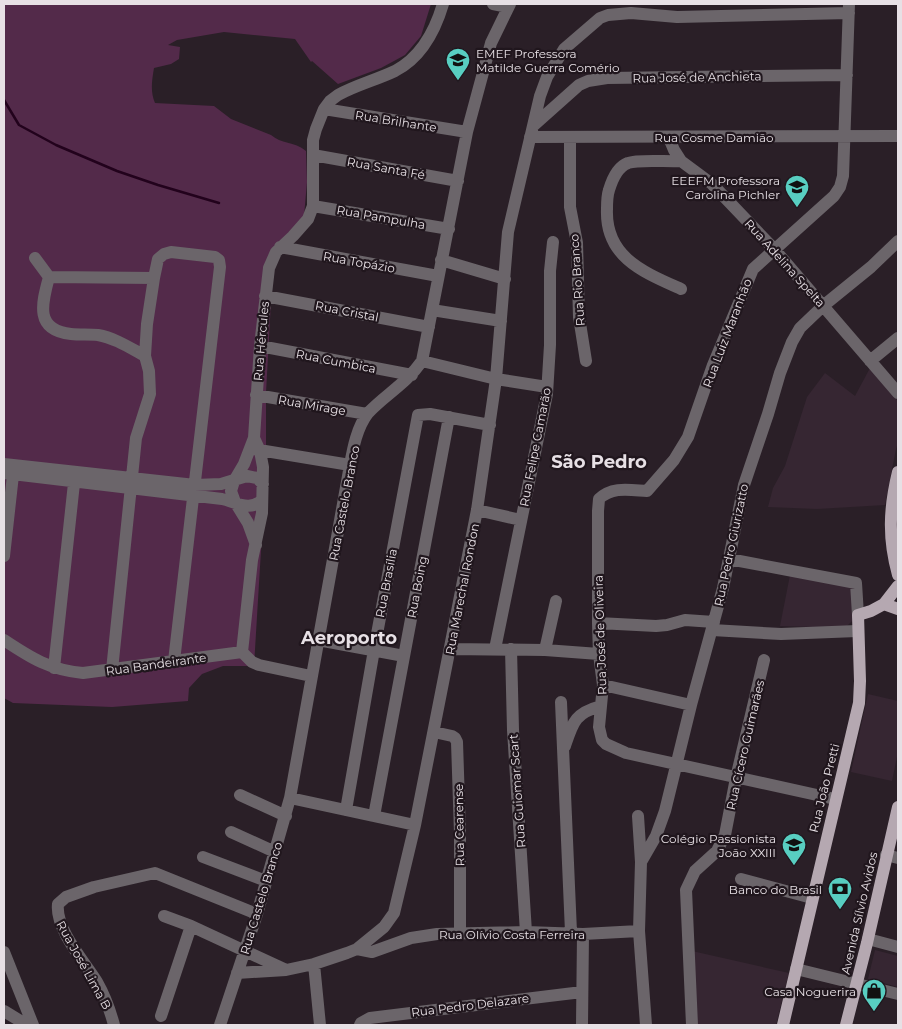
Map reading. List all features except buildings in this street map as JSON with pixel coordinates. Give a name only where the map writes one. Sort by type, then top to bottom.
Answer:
[{"type":"main road","points":[[898,472],[890,521],[892,554],[898,575]]},
{"type":"main road","points":[[858,614],[871,611],[884,604],[898,586]]},
{"type":"main road","points":[[884,604],[898,610]]},
{"type":"main road","name":"Rua João Pretti","points":[[783,1025],[859,703],[858,614]]},
{"type":"main road","name":"Avenida Sílvio Avidos","points":[[846,1025],[892,857],[898,807]]},
{"type":"street","points":[[313,206],[314,134],[324,109],[330,101],[345,91],[395,71],[414,57],[436,26],[443,4]]},
{"type":"street","points":[[493,4],[509,6]]},
{"type":"street","name":"Rua Castelo Branco","points":[[220,1025],[245,952],[286,816],[356,438],[367,414],[412,375],[422,361],[467,132],[491,43],[509,6]]},
{"type":"street","name":"Rua Luiz Maranhão","points":[[599,499],[606,492],[615,490],[647,491],[674,460],[688,437],[712,365],[749,275],[759,262],[775,250],[838,190],[843,176],[849,8]]},
{"type":"street","name":"Rua Marechal Rondon","points":[[237,973],[286,970],[314,964],[357,949],[384,927],[394,913],[415,825],[477,510],[496,379],[509,225],[540,96],[547,77],[564,49],[600,18],[608,15],[631,13],[677,17],[849,8]]},
{"type":"street","name":"Rua José de Anchieta","points":[[531,132],[578,85],[588,81],[602,79],[847,75]]},
{"type":"street","name":"Rua Brilhante","points":[[324,109],[467,132]]},
{"type":"street","name":"Rua Cosme Damião","points":[[531,132],[570,138],[898,136]]},
{"type":"street","name":"Rua Rio Branco","points":[[570,138],[570,207],[577,243],[578,317],[586,361]]},
{"type":"street","name":"Rua Adelina Spelta","points":[[669,138],[674,150],[682,161],[712,184],[775,250],[898,393]]},
{"type":"street","name":"Rua Santa Fé","points":[[313,155],[458,181]]},
{"type":"street","points":[[681,289],[654,278],[627,260],[616,248],[610,236],[606,219],[607,194],[611,181],[624,165],[637,162],[682,161]]},
{"type":"street","name":"Rua Pampulha","points":[[313,206],[449,229]]},
{"type":"street","name":"Rua Hércules","points":[[242,652],[252,560],[261,520],[263,467],[254,446],[256,395],[268,268],[276,252],[308,219],[313,206]]},
{"type":"street","name":"Rua Pedro Giurizatto","points":[[641,862],[656,836],[664,811],[713,626],[744,485],[780,373],[795,335],[823,306],[871,267],[898,240]]},
{"type":"street","name":"Rua Felipe Camarão","points":[[495,649],[534,463],[547,387],[553,242]]},
{"type":"street","name":"Rua Topázio","points":[[280,248],[438,276]]},
{"type":"street","points":[[112,670],[138,427],[150,394],[149,371],[145,356],[147,324],[158,259],[164,254],[171,252],[214,257],[220,264],[174,661]]},
{"type":"street","points":[[35,258],[49,277],[42,309],[43,317],[51,327],[64,333],[97,335],[109,338],[145,356]]},
{"type":"street","points":[[442,260],[505,279]]},
{"type":"street","points":[[49,277],[154,278]]},
{"type":"street","name":"Rua Cristal","points":[[265,296],[429,327]]},
{"type":"street","points":[[432,310],[501,321]]},
{"type":"street","points":[[870,361],[898,338]]},
{"type":"street","name":"Rua Cumbica","points":[[260,346],[412,375]]},
{"type":"street","points":[[422,361],[496,379],[547,387]]},
{"type":"street","name":"Rua Mirage","points":[[256,395],[367,414]]},
{"type":"street","name":"Rua Brasília","points":[[346,810],[418,415],[430,414],[449,417]]},
{"type":"street","points":[[449,417],[490,425]]},
{"type":"street","name":"Rua Boing","points":[[374,816],[449,417]]},
{"type":"street","points":[[254,446],[350,465]]},
{"type":"street","name":"Rua Hércules","points":[[234,481],[254,446]]},
{"type":"street","points":[[4,556],[9,469],[194,490],[245,506],[251,506],[262,500]]},
{"type":"street","points":[[194,490],[234,481],[247,476],[252,476],[263,484]]},
{"type":"street","points":[[54,668],[74,477]]},
{"type":"street","points":[[234,481],[231,490],[235,502],[248,523],[256,545]]},
{"type":"street","name":"Rua José de Oliveira","points":[[599,499],[598,623],[603,685],[599,727],[602,740],[610,747],[676,764]]},
{"type":"street","points":[[477,510],[521,520]]},
{"type":"street","points":[[729,559],[856,583],[858,614]]},
{"type":"street","points":[[545,650],[556,601]]},
{"type":"street","points":[[598,623],[656,626],[685,620],[713,626],[781,634],[857,632]]},
{"type":"street","name":"Rua Bandeirante","points":[[4,640],[35,660],[54,668],[83,673],[242,652]]},
{"type":"street","points":[[318,640],[404,656]]},
{"type":"street","points":[[451,649],[545,650],[599,654]]},
{"type":"street","name":"Rua Guiomar Scart","points":[[511,649],[514,740],[526,932]]},
{"type":"street","points":[[242,652],[252,662],[259,665],[311,676]]},
{"type":"street","name":"Rua Cícero Guimarães","points":[[692,1025],[686,890],[694,871],[717,851],[725,835],[736,778],[764,660]]},
{"type":"street","points":[[603,685],[691,705]]},
{"type":"street","points":[[560,702],[582,992],[582,1025]]},
{"type":"street","points":[[564,751],[577,718],[587,710],[601,706]]},
{"type":"street","name":"Rua Cearense","points":[[434,732],[452,736],[457,742],[460,833],[460,934]]},
{"type":"street","points":[[676,764],[835,799]]},
{"type":"street","points":[[240,795],[286,816]]},
{"type":"street","points":[[290,798],[415,825]]},
{"type":"street","name":"Rua Pedro Giurizatto","points":[[638,816],[641,862],[639,930],[646,1025]]},
{"type":"street","points":[[231,832],[275,852]]},
{"type":"street","points":[[202,857],[266,880]]},
{"type":"street","name":"Rua José Lima B","points":[[114,1025],[108,1003],[63,931],[57,914],[58,904],[66,897],[94,887],[155,873],[256,914]]},
{"type":"street","points":[[741,879],[812,898]]},
{"type":"street","points":[[164,916],[191,926],[286,970]]},
{"type":"street","points":[[161,1016],[191,926]]},
{"type":"street","name":"Rua Olívio Costa Ferreira","points":[[357,949],[372,952],[411,938],[437,934],[577,933],[639,930]]},
{"type":"street","points":[[868,939],[898,948]]},
{"type":"street","points":[[4,952],[33,1025]]},
{"type":"street","points":[[314,964],[320,1025]]},
{"type":"street","points":[[796,970],[898,994]]},
{"type":"street","name":"Rua Pedro Delazare","points":[[360,1025],[370,1018],[582,992]]},
{"type":"street","points":[[4,1011],[27,1025]]},
{"type":"shaded area","points":[[4,4],[431,4],[421,36],[405,55],[381,68],[338,84],[311,62],[295,39],[224,32],[177,40],[168,45],[180,47],[179,59],[171,64],[154,68],[152,90],[155,103],[214,106],[231,119],[306,151],[307,182],[304,216],[273,264],[266,393],[266,468],[254,666],[223,666],[202,674],[189,688],[188,701],[112,707],[13,703],[4,698]]},
{"type":"shaded area","points":[[870,368],[898,401],[898,443],[885,505],[817,509],[768,507],[773,488],[785,466],[807,397],[825,373],[855,396]]},
{"type":"shaded area","points":[[790,575],[853,588],[852,621],[845,628],[780,626]]},
{"type":"shaded area","points":[[868,694],[898,701],[898,752],[892,781],[851,772]]},
{"type":"shaded area","points":[[875,950],[898,956],[898,987],[868,979]]},
{"type":"shaded area","points":[[692,951],[789,973],[776,1025],[694,1025]]},
{"type":"waterway","points":[[4,100],[19,125],[56,145],[117,171],[219,203]]},
{"type":"place","name":"EMEF Professora Matilde Guerra Comério","points":[[458,81]]},
{"type":"place","name":"EEEFM Professora Carolina Pichler","points":[[797,208]]},
{"type":"place","name":"Colégio Passionista João XXIII","points":[[794,866]]},
{"type":"place","name":"Banco do Brasil","points":[[840,910]]},
{"type":"place","name":"Casa Noguerira","points":[[874,1012]]},
{"type":"district","name":"São Pedro","points":[[599,462]]},
{"type":"district","name":"Aeroporto","points":[[349,638]]}]
